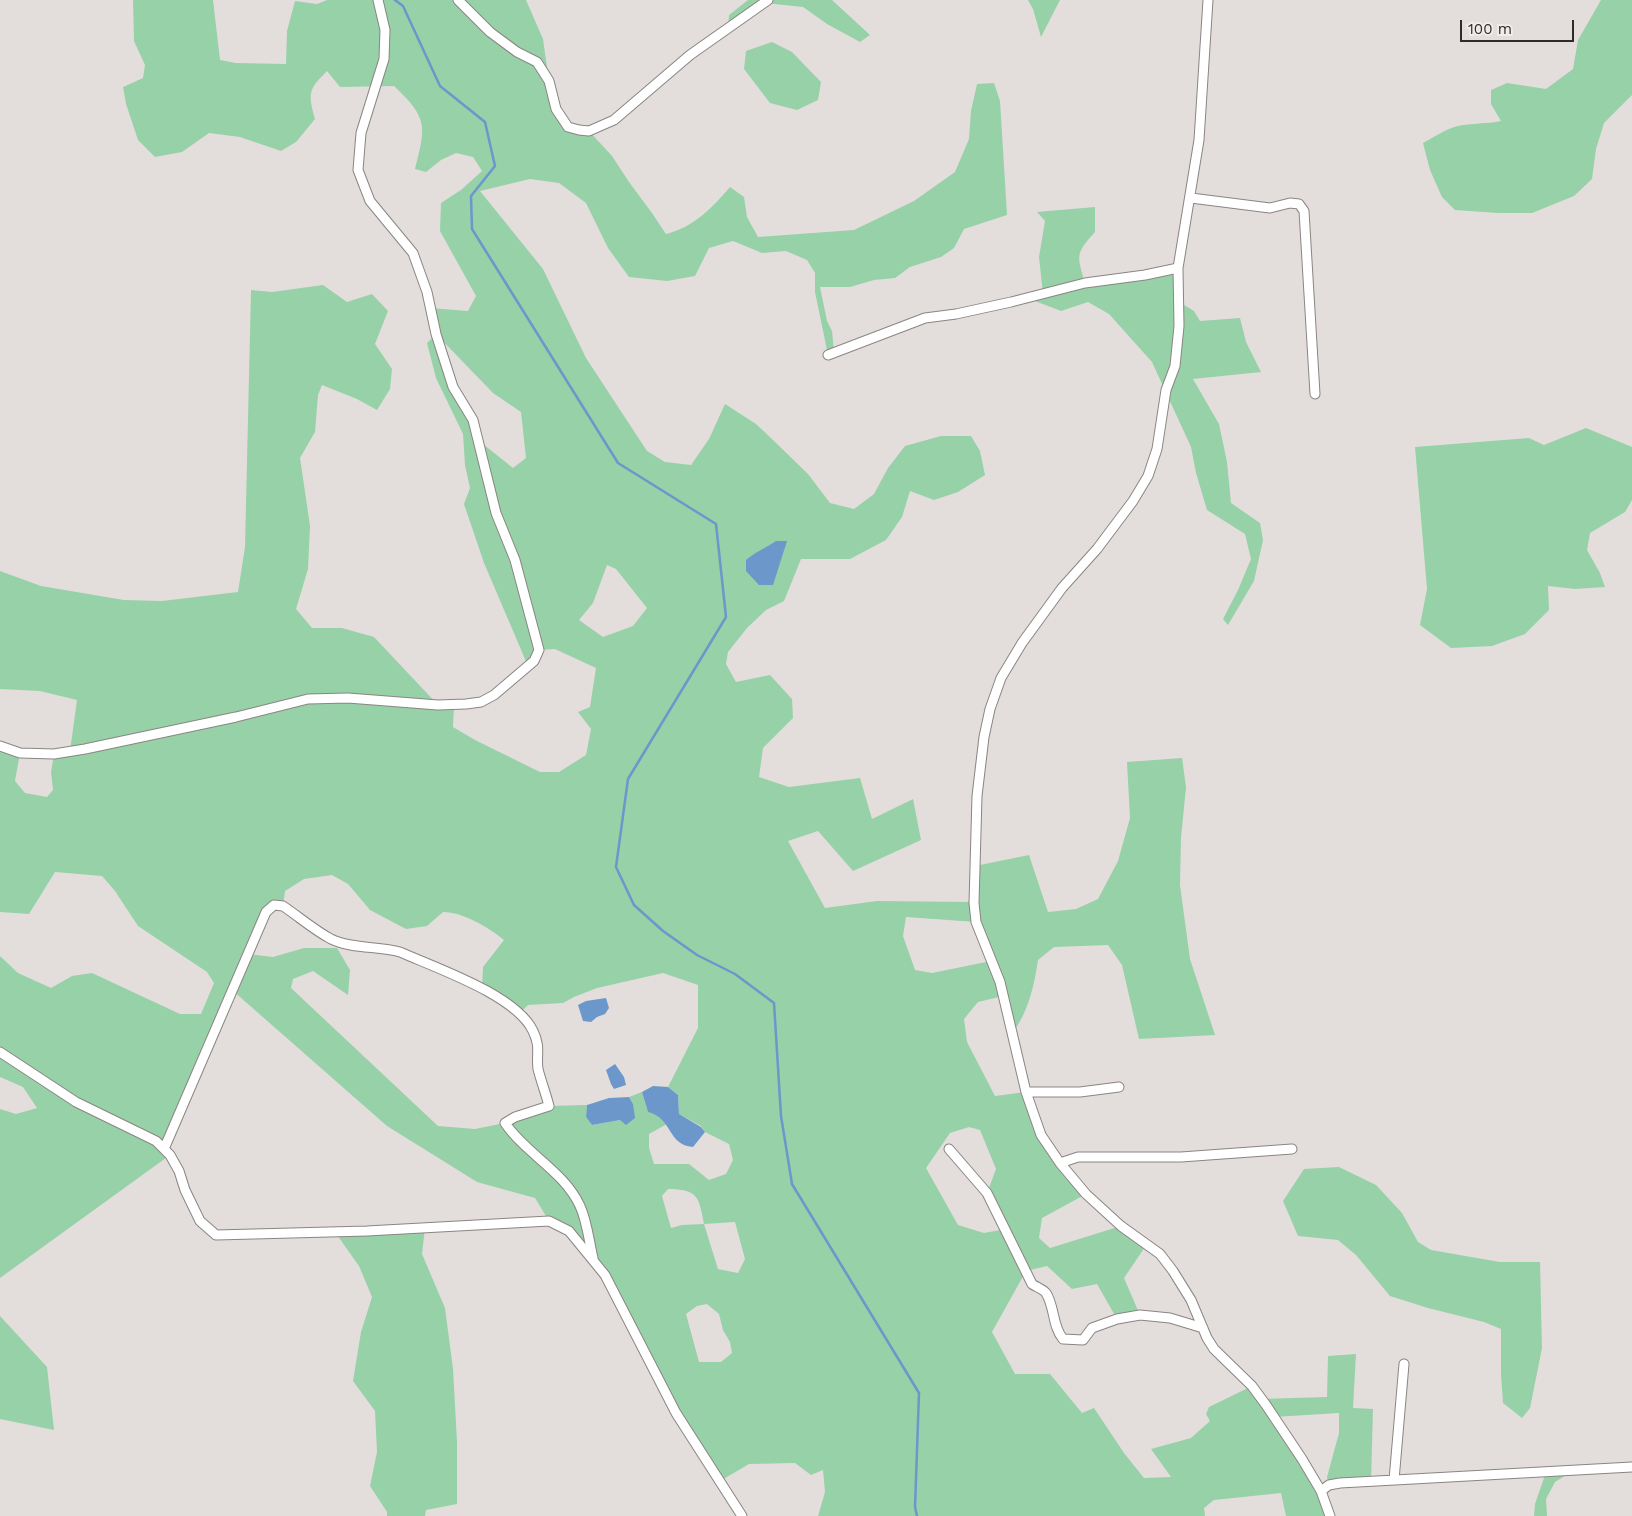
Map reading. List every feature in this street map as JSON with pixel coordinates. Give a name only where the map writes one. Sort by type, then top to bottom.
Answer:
[{"type":"street","points":[[0,746],[20,753],[54,754],[236,717],[308,699],[348,698],[438,705],[481,702],[494,695],[534,661],[539,650],[515,560],[496,513],[473,420],[453,387],[436,334],[427,292],[413,253],[370,202],[358,170],[361,133],[384,59],[385,30],[378,0]]},
{"type":"street","points":[[458,0],[490,32],[517,52],[537,62],[549,81],[556,108],[568,127],[589,131],[614,120],[690,55],[768,0]]},
{"type":"street","points":[[1208,0],[1199,140],[1178,268],[1179,326],[1175,366],[1166,390],[1157,449],[1148,476],[1123,514],[1097,549],[1062,588],[1022,643],[1001,678],[990,709],[984,737],[977,796],[974,902],[976,922],[1000,982],[1026,1092],[1041,1135],[1060,1163],[1086,1194],[1121,1226],[1160,1254],[1173,1271],[1190,1300],[1202,1328],[1214,1349],[1252,1386],[1302,1459],[1321,1491],[1330,1516]]},
{"type":"street","points":[[1191,198],[1270,208],[1290,203],[1299,204],[1304,211],[1315,394]]},
{"type":"street","points":[[828,355],[926,318],[956,314],[1011,302],[1086,283],[1145,275],[1178,268]]},
{"type":"street","points":[[164,1149],[266,912],[274,905],[282,906],[332,939],[356,946],[400,952],[482,988],[504,1002],[533,1030],[539,1045],[538,1068],[549,1106],[515,1117],[505,1123],[513,1135],[563,1181],[580,1205],[593,1260]]},
{"type":"street","points":[[0,1052],[76,1102],[156,1141],[170,1155],[179,1171],[200,1221],[216,1236],[368,1231],[549,1221],[569,1231],[605,1275],[676,1413],[742,1516]]},
{"type":"street","points":[[1026,1092],[1080,1092],[1119,1087]]},
{"type":"street","points":[[949,1149],[987,1193],[1032,1284],[1045,1292],[1052,1309],[1057,1332],[1063,1339],[1083,1340],[1092,1328],[1117,1319],[1140,1315],[1170,1318],[1202,1328]]},
{"type":"street","points":[[1060,1163],[1078,1157],[1181,1157],[1292,1149]]},
{"type":"street","points":[[1394,1480],[1404,1364]]},
{"type":"street","points":[[1321,1491],[1329,1485],[1632,1467]]},
{"type":"green space","points":[[133,0],[213,0],[220,60],[236,63],[286,64],[287,31],[295,1],[317,4],[327,0],[526,0],[543,39],[549,81],[568,127],[589,131],[612,156],[666,234],[694,222],[730,187],[744,197],[747,217],[758,237],[854,230],[914,201],[955,172],[969,139],[971,111],[977,84],[994,83],[1000,101],[1007,215],[964,229],[954,248],[941,257],[910,267],[895,278],[874,280],[850,287],[820,287],[827,321],[832,331],[834,352],[828,355],[815,292],[815,273],[807,260],[786,251],[762,253],[733,241],[709,248],[695,276],[667,281],[629,277],[608,248],[586,203],[559,183],[530,179],[480,191],[543,269],[586,358],[647,451],[665,462],[691,465],[709,439],[725,404],[756,424],[773,440],[808,474],[830,503],[854,509],[874,494],[888,468],[905,446],[941,436],[971,436],[980,451],[985,475],[958,492],[934,500],[910,491],[902,517],[886,540],[850,559],[801,559],[784,601],[766,610],[747,628],[728,652],[726,664],[736,682],[770,675],[792,699],[793,718],[763,748],[759,777],[789,787],[860,778],[872,819],[913,799],[921,840],[853,871],[818,831],[788,841],[825,908],[877,901],[973,902],[975,866],[1029,855],[1048,912],[1076,909],[1098,899],[1118,861],[1130,818],[1127,762],[1182,758],[1186,787],[1181,838],[1180,885],[1190,959],[1215,1035],[1139,1039],[1122,965],[1108,945],[1054,947],[1038,960],[1030,999],[1018,1026],[1012,1034],[1003,996],[978,1002],[964,1019],[967,1042],[995,1096],[1026,1092],[1041,1135],[1086,1194],[1042,1218],[1039,1238],[1050,1248],[1121,1226],[1147,1244],[1124,1278],[1140,1315],[1117,1319],[1097,1284],[1072,1289],[1047,1266],[1026,1271],[992,1332],[1015,1374],[1050,1374],[1082,1413],[1094,1408],[1124,1453],[1144,1478],[1171,1477],[1151,1449],[1191,1438],[1210,1421],[1206,1414],[1209,1407],[1252,1386],[1261,1399],[1327,1397],[1328,1356],[1356,1354],[1353,1408],[1373,1409],[1371,1482],[1329,1485],[1327,1477],[1339,1433],[1339,1413],[1274,1417],[1330,1516],[1286,1516],[1281,1493],[1214,1500],[1204,1508],[1205,1516],[818,1516],[825,1492],[823,1470],[811,1475],[795,1463],[749,1464],[720,1481],[676,1413],[605,1275],[569,1231],[549,1221],[535,1198],[477,1182],[387,1126],[232,990],[164,1149],[170,1155],[0,1278],[0,1109],[16,1114],[37,1108],[23,1087],[0,1077],[0,956],[18,973],[51,988],[72,976],[92,973],[180,1014],[201,1014],[214,983],[207,972],[138,926],[115,891],[102,876],[55,872],[29,914],[0,912],[0,746],[20,753],[15,781],[25,793],[47,797],[53,790],[51,772],[54,754],[70,751],[77,700],[40,691],[0,689],[0,571],[41,586],[124,600],[162,601],[238,592],[245,547],[251,290],[272,292],[323,285],[347,302],[372,294],[388,311],[375,344],[392,369],[390,389],[377,410],[357,399],[322,385],[318,395],[315,432],[300,458],[310,526],[308,569],[296,609],[312,628],[342,628],[374,637],[438,705],[454,705],[453,727],[540,772],[559,772],[586,755],[591,729],[578,712],[590,707],[596,668],[555,649],[539,650],[528,666],[484,563],[464,504],[470,488],[465,465],[463,434],[436,378],[427,343],[436,334],[430,308],[468,311],[476,296],[440,231],[441,203],[461,190],[482,171],[473,157],[456,153],[441,160],[426,172],[415,169],[421,142],[421,123],[413,106],[405,97],[394,86],[340,87],[327,71],[311,92],[311,103],[315,119],[296,142],[281,151],[240,137],[209,133],[182,152],[155,157],[138,140],[126,104],[123,87],[143,78],[145,65],[134,41]],"holes":[[[437,335],[493,393],[521,412],[526,458],[513,468],[478,440]],[[607,565],[616,569],[647,608],[633,626],[603,637],[579,620],[593,603]],[[332,875],[348,884],[370,910],[406,929],[427,926],[443,912],[467,917],[475,921],[504,940],[483,967],[482,988],[519,1014],[528,1005],[563,1003],[597,988],[663,973],[698,985],[698,1028],[668,1087],[678,1095],[679,1114],[701,1126],[705,1132],[729,1144],[733,1160],[726,1174],[709,1180],[689,1164],[654,1164],[649,1148],[649,1134],[667,1124],[658,1114],[648,1112],[642,1092],[629,1097],[633,1104],[620,1120],[592,1125],[586,1117],[587,1105],[549,1106],[505,1123],[475,1129],[438,1126],[291,988],[293,979],[313,971],[348,995],[350,970],[337,948],[304,948],[273,957],[248,954],[274,905],[283,906],[285,891],[304,879]],[[906,917],[976,922],[991,961],[932,973],[915,970],[903,936]],[[969,1127],[980,1130],[996,1169],[987,1193],[1006,1229],[984,1233],[958,1225],[926,1168],[950,1133]],[[668,1189],[686,1191],[695,1196],[698,1201],[704,1224],[682,1225],[671,1228],[662,1196]],[[735,1222],[745,1259],[738,1273],[718,1269],[704,1224]],[[707,1304],[719,1314],[723,1330],[730,1342],[732,1353],[721,1362],[699,1362],[686,1314],[697,1306]]]},
{"type":"green space","points":[[748,0],[832,0],[870,35],[860,42],[827,24],[803,7],[765,3],[728,28],[729,15]]},
{"type":"green space","points":[[1028,0],[1060,0],[1041,37],[1033,9]]},
{"type":"green space","points":[[1601,0],[1632,0],[1632,95],[1604,123],[1596,149],[1592,179],[1574,196],[1532,213],[1455,210],[1442,197],[1430,170],[1423,143],[1458,126],[1501,121],[1491,104],[1491,90],[1507,83],[1546,89],[1573,69],[1578,40]]},
{"type":"green space","points":[[772,42],[792,52],[821,82],[818,100],[797,110],[770,103],[744,69],[746,51]]},
{"type":"green space","points":[[1095,207],[1095,232],[1081,250],[1079,260],[1085,283],[1178,268],[1179,302],[1194,311],[1200,321],[1240,318],[1246,342],[1261,372],[1193,379],[1219,424],[1227,462],[1231,503],[1260,523],[1263,540],[1254,581],[1228,625],[1223,619],[1251,559],[1245,534],[1207,510],[1196,473],[1191,447],[1152,362],[1109,314],[1088,302],[1061,311],[1027,298],[1043,294],[1039,257],[1045,221],[1037,212]]},
{"type":"green space","points":[[1586,428],[1632,447],[1632,500],[1625,512],[1590,533],[1587,550],[1600,573],[1605,587],[1575,589],[1548,586],[1549,610],[1525,634],[1492,646],[1451,648],[1420,625],[1427,589],[1415,447],[1529,438],[1544,445]]},
{"type":"green space","points":[[1339,1167],[1376,1185],[1402,1213],[1418,1242],[1431,1250],[1500,1262],[1540,1262],[1542,1348],[1530,1408],[1522,1418],[1503,1403],[1501,1329],[1484,1322],[1390,1296],[1356,1255],[1338,1240],[1298,1236],[1283,1201],[1304,1169]]},
{"type":"green space","points":[[425,1228],[422,1254],[445,1308],[453,1369],[457,1442],[457,1504],[426,1510],[425,1516],[387,1516],[387,1512],[370,1486],[377,1452],[375,1411],[353,1381],[361,1332],[372,1297],[359,1266],[335,1232]]},
{"type":"green space","points":[[0,1316],[47,1367],[54,1430],[0,1419]]},
{"type":"green space","points":[[1574,1470],[1555,1482],[1546,1499],[1547,1516],[1534,1516],[1535,1504],[1546,1472]]},
{"type":"water","points":[[776,541],[787,541],[773,585],[759,585],[746,571],[746,560]]},
{"type":"water","points":[[606,998],[609,1008],[605,1014],[591,1022],[583,1021],[578,1005],[586,1001]]},
{"type":"water","points":[[615,1064],[624,1077],[626,1085],[614,1089],[606,1070]]},
{"type":"water","points":[[653,1086],[668,1087],[678,1095],[679,1114],[701,1127],[705,1132],[693,1147],[679,1142],[662,1120],[648,1112],[642,1092]]},
{"type":"water","points":[[629,1097],[633,1104],[635,1118],[626,1125],[620,1120],[592,1125],[586,1117],[587,1105],[609,1098]]},
{"type":"waterway","points":[[395,0],[403,6],[440,86],[485,122],[495,166],[471,196],[472,229],[618,463],[716,524],[726,617],[628,779],[616,867],[634,905],[663,931],[697,955],[735,974],[774,1003],[781,1116],[792,1184],[919,1393],[915,1507],[917,1516]]}]
